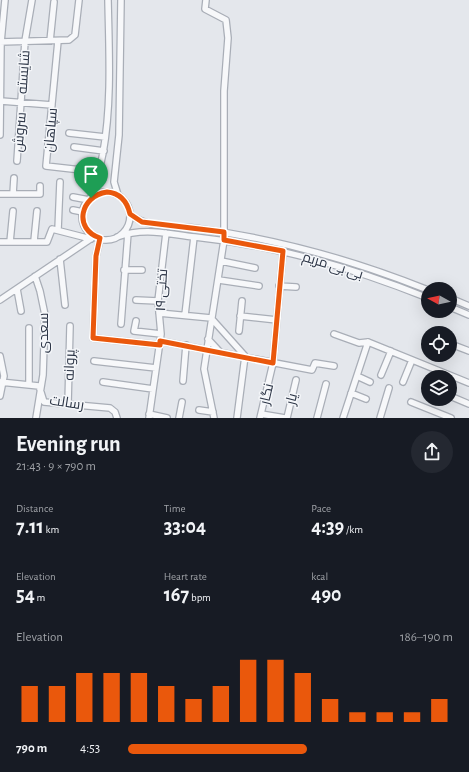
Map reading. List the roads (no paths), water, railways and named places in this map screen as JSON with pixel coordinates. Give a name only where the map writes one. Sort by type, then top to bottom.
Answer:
[{"type":"street","points":[[0,135],[1,42],[5,0]]},
{"type":"street","name":"شایسته","points":[[21,103],[25,42],[32,0]]},
{"type":"street","points":[[1,42],[69,40],[74,35],[79,0]]},
{"type":"street","points":[[108,0],[108,94],[104,151],[90,199],[83,212],[85,226],[95,238],[96,256],[93,338],[186,346],[245,356],[312,370],[315,363],[334,366]]},
{"type":"street","points":[[118,195],[114,182],[119,135],[121,0]]},
{"type":"street","points":[[206,0],[205,9],[226,20],[228,38],[224,91],[224,240],[204,369],[213,415]]},
{"type":"street","points":[[50,41],[54,2]]},
{"type":"street","name":"سپاهان","points":[[58,41],[46,166],[99,172]]},
{"type":"street","points":[[1,101],[52,105]]},
{"type":"street","name":"سروش","points":[[17,161],[21,103]]},
{"type":"street","points":[[69,134],[105,137]]},
{"type":"street","points":[[74,147],[104,151]]},
{"type":"street","points":[[13,194],[14,178]]},
{"type":"street","points":[[58,230],[60,182]]},
{"type":"street","points":[[0,194],[40,194],[40,186]]},
{"type":"street","points":[[0,242],[46,242],[52,229],[95,238],[109,239],[117,237],[127,228],[130,214],[124,200],[118,195],[107,192],[99,193],[90,199],[73,197]]},
{"type":"street","points":[[73,210],[83,212]]},
{"type":"street","points":[[10,242],[13,211]]},
{"type":"street","points":[[34,241],[37,211]]},
{"type":"street","name":"بی بی مریم","points":[[130,214],[142,222],[224,232],[284,244],[333,257],[421,288]]},
{"type":"street","name":"بی بی مریم","points":[[117,237],[140,231],[166,233],[224,240],[283,251],[329,262],[421,295]]},
{"type":"street","points":[[121,324],[128,233]]},
{"type":"street","name":"تختی ۱۹","points":[[149,416],[161,334],[158,301],[166,233]]},
{"type":"street","points":[[185,315],[194,237]]},
{"type":"street","points":[[0,300],[60,259],[95,238]]},
{"type":"street","name":"نگار","points":[[261,416],[273,363],[283,251]]},
{"type":"street","points":[[60,259],[65,305]]},
{"type":"street","points":[[221,261],[255,268]]},
{"type":"street","points":[[124,270],[142,270]]},
{"type":"street","name":"سعدی","points":[[35,276],[40,290],[45,315],[44,375],[36,418]]},
{"type":"street","points":[[219,280],[259,286]]},
{"type":"street","points":[[279,286],[296,287]]},
{"type":"street","points":[[17,289],[21,311]]},
{"type":"street","points":[[136,300],[158,301]]},
{"type":"street","points":[[239,331],[242,301]]},
{"type":"street","points":[[457,301],[469,306]]},
{"type":"street","points":[[457,310],[469,315]]},
{"type":"street","points":[[159,313],[211,318],[245,356],[237,418]]},
{"type":"street","points":[[240,316],[277,320]]},
{"type":"street","points":[[136,321],[134,331],[161,334]]},
{"type":"street","name":"پروانه","points":[[68,404],[70,326]]},
{"type":"street","points":[[29,328],[29,385]]},
{"type":"street","points":[[334,334],[358,343],[368,342],[469,383]]},
{"type":"street","points":[[208,339],[220,352]]},
{"type":"street","points":[[343,418],[368,342]]},
{"type":"street","points":[[183,381],[186,346]]},
{"type":"street","points":[[457,346],[469,351]]},
{"type":"street","points":[[381,375],[390,351]]},
{"type":"street","points":[[0,356],[2,380],[0,396]]},
{"type":"street","points":[[403,382],[412,360]]},
{"type":"street","points":[[94,361],[156,368]]},
{"type":"street","points":[[356,376],[370,382]]},
{"type":"street","name":"رسالت","points":[[2,380],[39,386],[44,402],[110,408],[115,412],[117,418]]},
{"type":"street","name":"یار","points":[[286,418],[296,380]]},
{"type":"street","points":[[103,382],[153,389]]},
{"type":"street","points":[[317,418],[326,384]]},
{"type":"street","points":[[380,418],[389,388]]},
{"type":"street","points":[[351,393],[366,399]]},
{"type":"street","points":[[457,399],[469,404]]},
{"type":"street","points":[[179,418],[182,402]]},
{"type":"street","points":[[411,402],[451,418]]},
{"type":"street","points":[[199,410],[213,415]]},
{"type":"street","points":[[149,416],[167,418]]},
{"type":"street","points":[[261,416],[286,418]]}]
